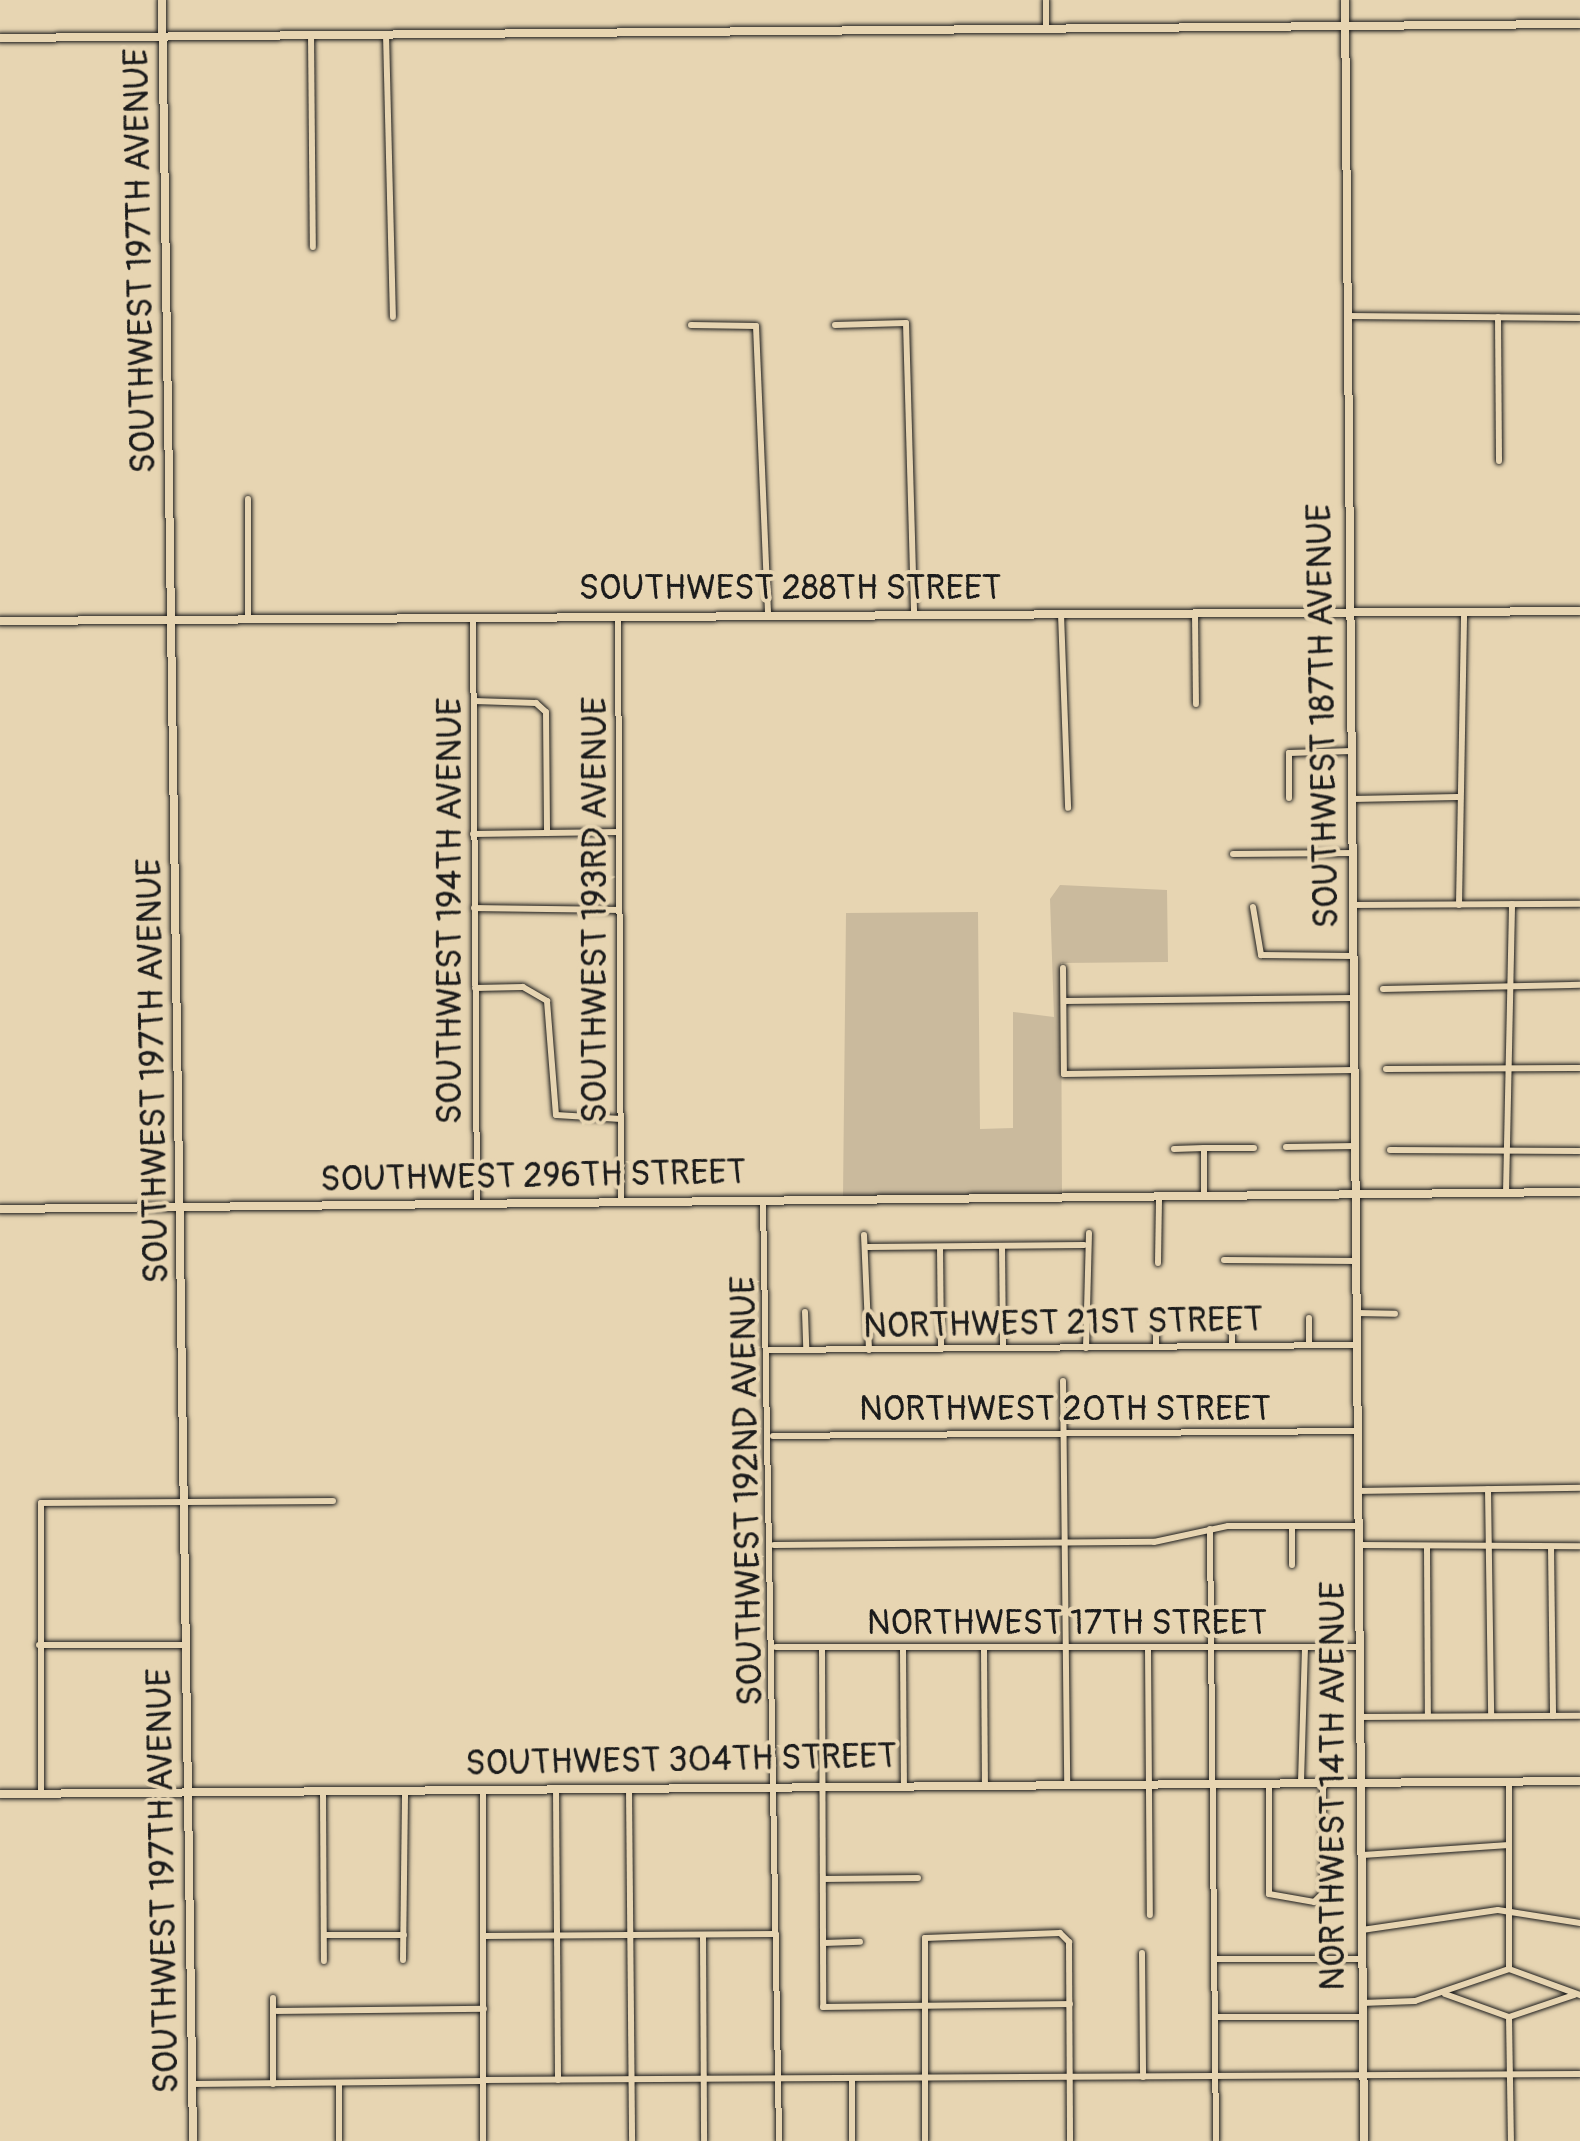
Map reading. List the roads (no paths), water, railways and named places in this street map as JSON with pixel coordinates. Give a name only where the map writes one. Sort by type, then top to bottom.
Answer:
[{"type":"street","name":"SOUTHWEST 197TH AVENUE","points":[[162,0],[184,1208],[193,2141]]},
{"type":"street","points":[[1046,0],[1046,28]]},
{"type":"street","name":"SOUTHWEST 187TH AVENUE","points":[[1345,0],[1357,1431]]},
{"type":"street","points":[[0,38],[1580,24]]},
{"type":"street","points":[[386,34],[393,317]]},
{"type":"street","points":[[311,36],[313,247]]},
{"type":"street","points":[[1348,316],[1580,318]]},
{"type":"street","points":[[1498,318],[1500,461]]},
{"type":"street","points":[[836,324],[906,323],[914,615]]},
{"type":"street","points":[[690,324],[756,326],[768,616]]},
{"type":"street","points":[[248,499],[248,618]]},
{"type":"street","points":[[1459,904],[1464,611]]},
{"type":"street","name":"SOUTHWEST 288TH STREET","points":[[0,621],[1580,611]]},
{"type":"street","points":[[1195,613],[1196,704]]},
{"type":"street","points":[[1061,614],[1068,808]]},
{"type":"street","name":"SOUTHWEST 193RD AVENUE","points":[[618,616],[622,1203]]},
{"type":"street","name":"SOUTHWEST 194TH AVENUE","points":[[472,617],[477,1205]]},
{"type":"street","points":[[474,701],[536,702],[546,712],[547,833]]},
{"type":"street","points":[[1289,798],[1289,753],[1352,751]]},
{"type":"street","points":[[1352,799],[1458,797]]},
{"type":"street","points":[[473,834],[619,832]]},
{"type":"street","points":[[1233,854],[1352,853]]},
{"type":"street","points":[[1512,904],[1514,1068],[1506,1193],[1580,1192]]},
{"type":"street","points":[[1353,905],[1580,904]]},
{"type":"street","points":[[474,908],[620,910]]},
{"type":"street","points":[[1253,908],[1254,945],[1266,957],[1354,956]]},
{"type":"street","points":[[1063,968],[1064,1074],[1355,1070]]},
{"type":"street","points":[[1383,989],[1580,985]]},
{"type":"street","points":[[474,988],[537,991],[547,1000],[556,1116],[621,1119]]},
{"type":"street","points":[[1064,1001],[1354,998]]},
{"type":"street","points":[[1386,1069],[1580,1068]]},
{"type":"street","points":[[1286,1146],[1356,1146]]},
{"type":"street","points":[[1204,1148],[1204,1197]]},
{"type":"street","points":[[1174,1149],[1254,1148]]},
{"type":"street","points":[[1390,1150],[1580,1151]]},
{"type":"street","name":"SOUTHWEST 296TH STREET","points":[[0,1209],[1506,1193]]},
{"type":"street","points":[[1158,1262],[1159,1198]]},
{"type":"street","name":"SOUTHWEST 192ND AVENUE","points":[[763,1201],[773,1436],[779,2141]]},
{"type":"street","points":[[1086,1348],[1084,1245],[1089,1233]]},
{"type":"street","points":[[864,1236],[868,1247],[869,1350]]},
{"type":"street","points":[[868,1247],[1084,1245]]},
{"type":"street","points":[[940,1246],[941,1349]]},
{"type":"street","points":[[1002,1246],[1003,1348]]},
{"type":"street","points":[[1224,1260],[1356,1260]]},
{"type":"street","points":[[805,1312],[806,1350]]},
{"type":"street","points":[[1356,1313],[1394,1314]]},
{"type":"street","points":[[1309,1318],[1309,1345]]},
{"type":"street","points":[[1156,1319],[1156,1347]]},
{"type":"street","points":[[1232,1319],[1232,1346]]},
{"type":"street","name":"NORTHWEST 21ST STREET","points":[[770,1350],[1356,1345]]},
{"type":"street","points":[[1063,1381],[1068,1784]]},
{"type":"street","name":"NORTHWEST 20TH STREET","points":[[773,1436],[1357,1431]]},
{"type":"street","name":"NORTHWEST 14TH AVENUE","points":[[1357,1431],[1364,2141]]},
{"type":"street","points":[[1358,1491],[1580,1488]]},
{"type":"street","points":[[1488,1489],[1491,1716]]},
{"type":"street","points":[[41,1794],[41,1504],[333,1501]]},
{"type":"street","points":[[1292,1526],[1292,1565]]},
{"type":"street","points":[[774,1545],[1154,1542],[1210,1529],[1358,1526]]},
{"type":"street","points":[[1210,1529],[1216,2141]]},
{"type":"street","points":[[1358,1546],[1580,1546]]},
{"type":"street","points":[[1427,1546],[1428,1716]]},
{"type":"street","points":[[1551,1546],[1553,1716]]},
{"type":"street","points":[[39,1645],[188,1644]]},
{"type":"street","points":[[822,1647],[823,2006],[1070,2004]]},
{"type":"street","points":[[1302,1782],[1305,1647]]},
{"type":"street","name":"NORTHWEST 17TH STREET","points":[[776,1648],[1360,1647]]},
{"type":"street","points":[[1148,1648],[1150,1915]]},
{"type":"street","points":[[984,1649],[985,1784]]},
{"type":"street","points":[[903,1650],[904,1786]]},
{"type":"street","points":[[1360,1717],[1580,1716]]},
{"type":"street","name":"SOUTHWEST 304TH STREET","points":[[0,1794],[1580,1781]]},
{"type":"street","points":[[1268,1782],[1274,1900],[1320,1900],[1324,1782]]},
{"type":"street","points":[[1508,1782],[1509,1970]]},
{"type":"street","points":[[556,1789],[558,2080]]},
{"type":"street","points":[[629,1789],[632,2141]]},
{"type":"street","points":[[404,1790],[404,1960]]},
{"type":"street","points":[[483,1790],[483,2141]]},
{"type":"street","points":[[323,1791],[324,1961]]},
{"type":"street","points":[[1363,1855],[1509,1845]]},
{"type":"street","points":[[824,1879],[918,1878]]},
{"type":"street","points":[[1362,1930],[1509,1914],[1580,1924]]},
{"type":"street","points":[[325,1935],[404,1934]]},
{"type":"street","points":[[483,1936],[776,1934]]},
{"type":"street","points":[[702,1935],[704,2141]]},
{"type":"street","points":[[925,2141],[924,1938],[1067,1936],[1070,2141]]},
{"type":"street","points":[[824,1942],[860,1942]]},
{"type":"street","points":[[1142,1953],[1143,2077]]},
{"type":"street","points":[[1216,1959],[1362,1959]]},
{"type":"street","points":[[1362,2003],[1445,1994],[1509,1970],[1578,1994]]},
{"type":"street","points":[[1445,1994],[1509,2016],[1578,1994]]},
{"type":"street","points":[[273,1998],[277,2011],[273,2084]]},
{"type":"street","points":[[277,2011],[484,2009]]},
{"type":"street","points":[[1216,2017],[1362,2016]]},
{"type":"street","points":[[1509,2016],[1511,2141]]},
{"type":"street","points":[[193,2084],[1580,2074]]},
{"type":"street","points":[[852,2079],[852,2141]]},
{"type":"street","points":[[339,2083],[339,2141]]}]
